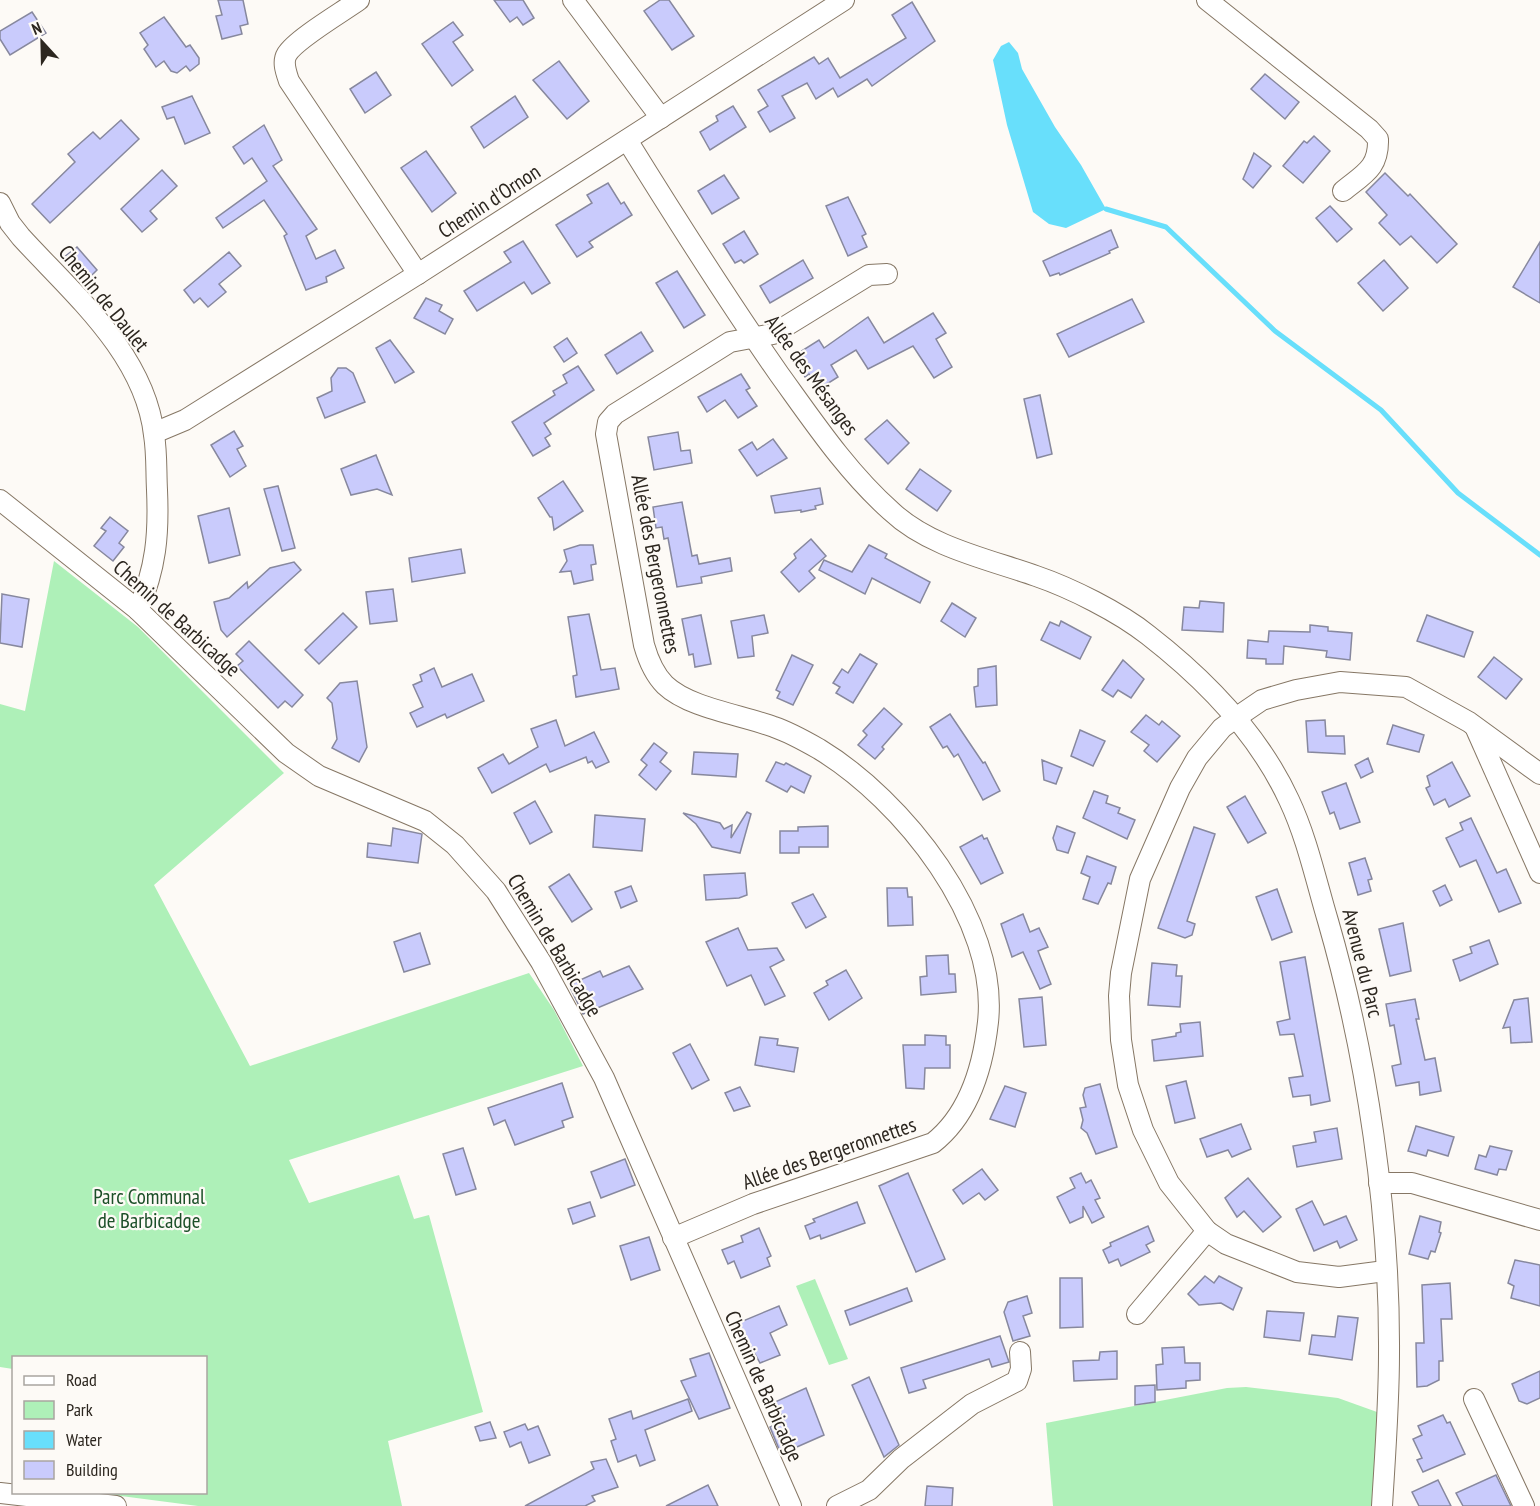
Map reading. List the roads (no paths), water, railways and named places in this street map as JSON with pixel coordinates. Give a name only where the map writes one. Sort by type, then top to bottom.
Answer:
[{"type":"street","points":[[359,0],[294,46],[284,62],[289,81],[418,274]]},
{"type":"street","points":[[573,0],[661,118]]},
{"type":"street","name":"Chemin d'Ornon","points":[[154,433],[185,420],[418,274],[844,0]]},
{"type":"street","points":[[1207,0],[1369,129],[1378,139],[1379,155],[1371,168],[1343,191]]},
{"type":"street","name":"Allée des Mésanges","points":[[627,140],[754,337],[812,420],[848,465],[893,514],[927,536],[1018,572]]},
{"type":"street","name":"Chemin de Daulet","points":[[0,203],[10,223],[96,319],[130,366],[142,392],[154,433],[158,506],[155,563],[138,610]]},
{"type":"street","points":[[754,337],[774,334],[869,275],[887,274]]},
{"type":"street","name":"Allée des Bergeronnettes","points":[[673,1238],[753,1204],[933,1143],[957,1118],[970,1094],[980,1069],[989,1015],[983,957],[971,922],[924,848],[886,802],[851,772],[818,749],[777,728],[692,700],[671,690],[659,678],[648,657],[606,434],[608,422],[615,414],[730,342],[754,337]]},
{"type":"street","name":"Chemin de Barbicadge","points":[[0,500],[138,610],[286,753],[319,776],[425,821],[455,845],[479,870],[525,935],[604,1078],[791,1506]]},
{"type":"street","name":"Avenue du Parc","points":[[1018,572],[1035,575],[1091,601],[1143,631],[1189,669],[1236,717],[1289,799],[1308,852],[1335,944],[1357,1040],[1379,1183],[1389,1353],[1382,1506]]},
{"type":"street","points":[[1385,1271],[1339,1277],[1297,1272],[1226,1244],[1207,1231],[1169,1183],[1143,1130],[1128,1085],[1119,996],[1127,935],[1140,879],[1180,788],[1197,758],[1222,728],[1236,717],[1262,700],[1296,690],[1340,682],[1406,687],[1469,722],[1540,774]]},
{"type":"street","points":[[1476,729],[1540,873]]},
{"type":"street","points":[[1379,1183],[1412,1183],[1540,1220]]},
{"type":"street","points":[[1137,1314],[1207,1231]]},
{"type":"street","points":[[837,1506],[869,1490],[901,1459],[972,1404],[1017,1381],[1021,1369],[1020,1352]]},
{"type":"street","points":[[1474,1399],[1524,1506]]},
{"type":"street","points":[[0,1493],[116,1506]]},
{"type":"water","points":[[1009,42],[1018,53],[1022,69],[1055,127],[1081,165],[1106,209],[1066,228],[1049,224],[1033,212],[1007,125],[993,60],[1001,46]]},
{"type":"waterway","points":[[1106,209],[1166,227],[1275,331],[1381,410],[1458,493],[1540,555]]},
{"type":"park label","name":"Parc Communal de Barbicadge","points":[[149,1208]]}]
